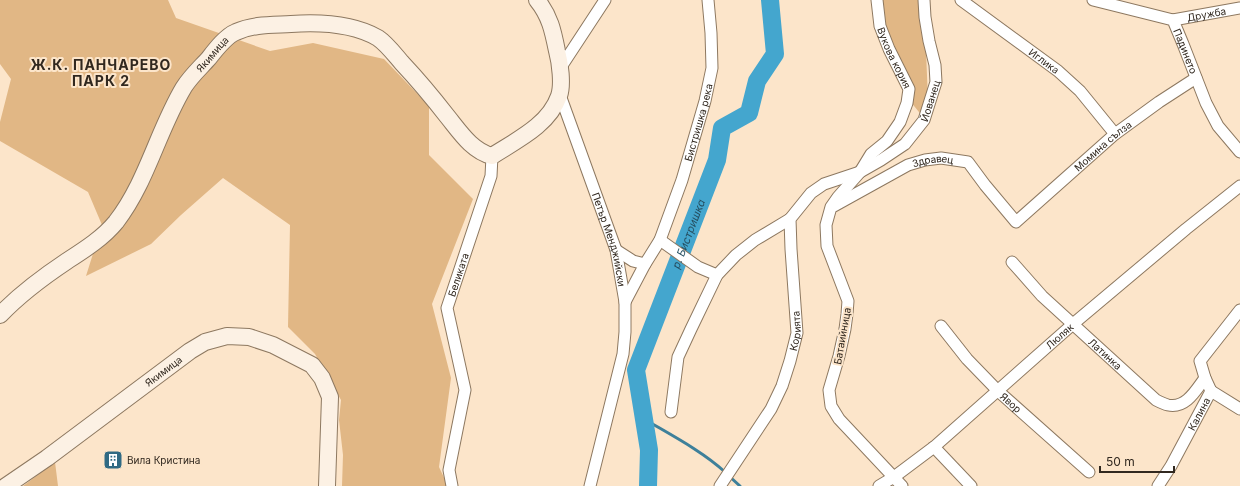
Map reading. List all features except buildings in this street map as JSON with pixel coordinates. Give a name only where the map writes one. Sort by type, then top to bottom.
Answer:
[{"type":"street","name":"Петър Менджийски","points":[[537,0],[543,7],[552,27],[561,67],[560,95],[616,250],[625,302],[623,354],[590,486]]},
{"type":"street","points":[[561,67],[605,0]]},
{"type":"street","name":"Бистришка река","points":[[625,302],[645,264],[660,240],[695,140],[712,68],[708,0]]},
{"type":"street","name":"Вукова кория","points":[[860,172],[871,154],[887,141],[900,122],[907,103],[909,89],[889,50],[880,26],[877,0]]},
{"type":"street","name":"Йованец","points":[[860,172],[905,144],[924,120],[936,82],[936,65],[927,29],[924,0]]},
{"type":"street","name":"Иглика","points":[[961,0],[1058,71],[1080,91],[1115,134]]},
{"type":"street","name":"Падинето","points":[[1092,0],[1173,20],[1206,104],[1218,126],[1240,152]]},
{"type":"street","name":"Дружба","points":[[1173,20],[1240,8]]},
{"type":"street","name":"Якимица","points":[[0,315],[46,275],[101,237],[115,224],[130,201],[168,118],[185,86],[220,45],[235,32],[252,27],[308,23],[338,25],[360,30],[379,39],[393,52],[427,91],[468,142],[485,154],[492,156]]},
{"type":"street","name":"Момина сълза","points":[[1016,222],[1115,134],[1159,102],[1196,78]]},
{"type":"street","points":[[492,156],[531,132],[552,111],[560,95]]},
{"type":"street","name":"Беликата","points":[[452,486],[449,470],[465,390],[447,308],[491,176],[492,156]]},
{"type":"street","name":"Здравец","points":[[831,207],[908,165],[925,160],[941,158],[968,162],[1016,222]]},
{"type":"street","points":[[671,412],[678,357],[717,274],[736,255],[755,240],[790,219],[811,193],[824,184],[860,172]]},
{"type":"street","name":"Батаийница","points":[[860,172],[831,207],[826,225],[827,246],[848,301],[845,329],[830,390],[831,406],[839,419],[902,486]]},
{"type":"street","name":"Люляк","points":[[879,486],[894,477],[934,447],[1073,324],[1186,229],[1240,186]]},
{"type":"street","name":"Корията","points":[[720,486],[771,409],[782,386],[790,361],[797,333],[790,249],[790,219]]},
{"type":"street","points":[[660,240],[698,267],[717,274]]},
{"type":"street","points":[[616,250],[633,261],[645,264]]},
{"type":"street","name":"Латинка","points":[[1012,262],[1042,296],[1156,400],[1169,405],[1182,404],[1190,397],[1205,378]]},
{"type":"street","name":"Калина","points":[[1158,486],[1171,466],[1211,392],[1200,361],[1240,310]]},
{"type":"street","name":"Явор","points":[[941,326],[967,359],[998,391],[1089,472]]},
{"type":"street","name":"Якимица","points":[[6,486],[47,458],[190,351],[205,342],[227,336],[249,337],[273,345],[312,365],[322,378],[330,397],[327,486]]},
{"type":"street","points":[[1211,392],[1240,409]]},
{"type":"street","points":[[934,447],[971,486]]},
{"type":"shaded area","points":[[0,0],[168,0],[176,18],[270,51],[313,43],[384,59],[429,106],[429,155],[473,199],[432,304],[451,378],[439,467],[448,486],[342,486],[343,455],[339,420],[341,400],[315,354],[288,327],[290,225],[223,178],[151,244],[86,276],[102,225],[88,192],[0,141],[0,122],[11,79],[0,64]]},
{"type":"shaded area","points":[[879,0],[924,0],[928,101],[923,117],[910,101],[882,25]]},
{"type":"shaded area","points":[[55,462],[58,486],[23,486]]},
{"type":"waterway","name":"р. Бистришка","points":[[648,486],[649,450],[636,370],[717,160],[722,128],[749,113],[757,81],[775,54],[770,0]]},
{"type":"waterway","points":[[644,419],[696,450],[725,472]]},
{"type":"waterway","points":[[729,476],[740,486]]},
{"type":"place","name":"Вила Кристина","points":[[113,460]]},
{"type":"district","name":"Ж.К. ПАНЧАРЕВО ПАРК 2","points":[[101,72]]}]
